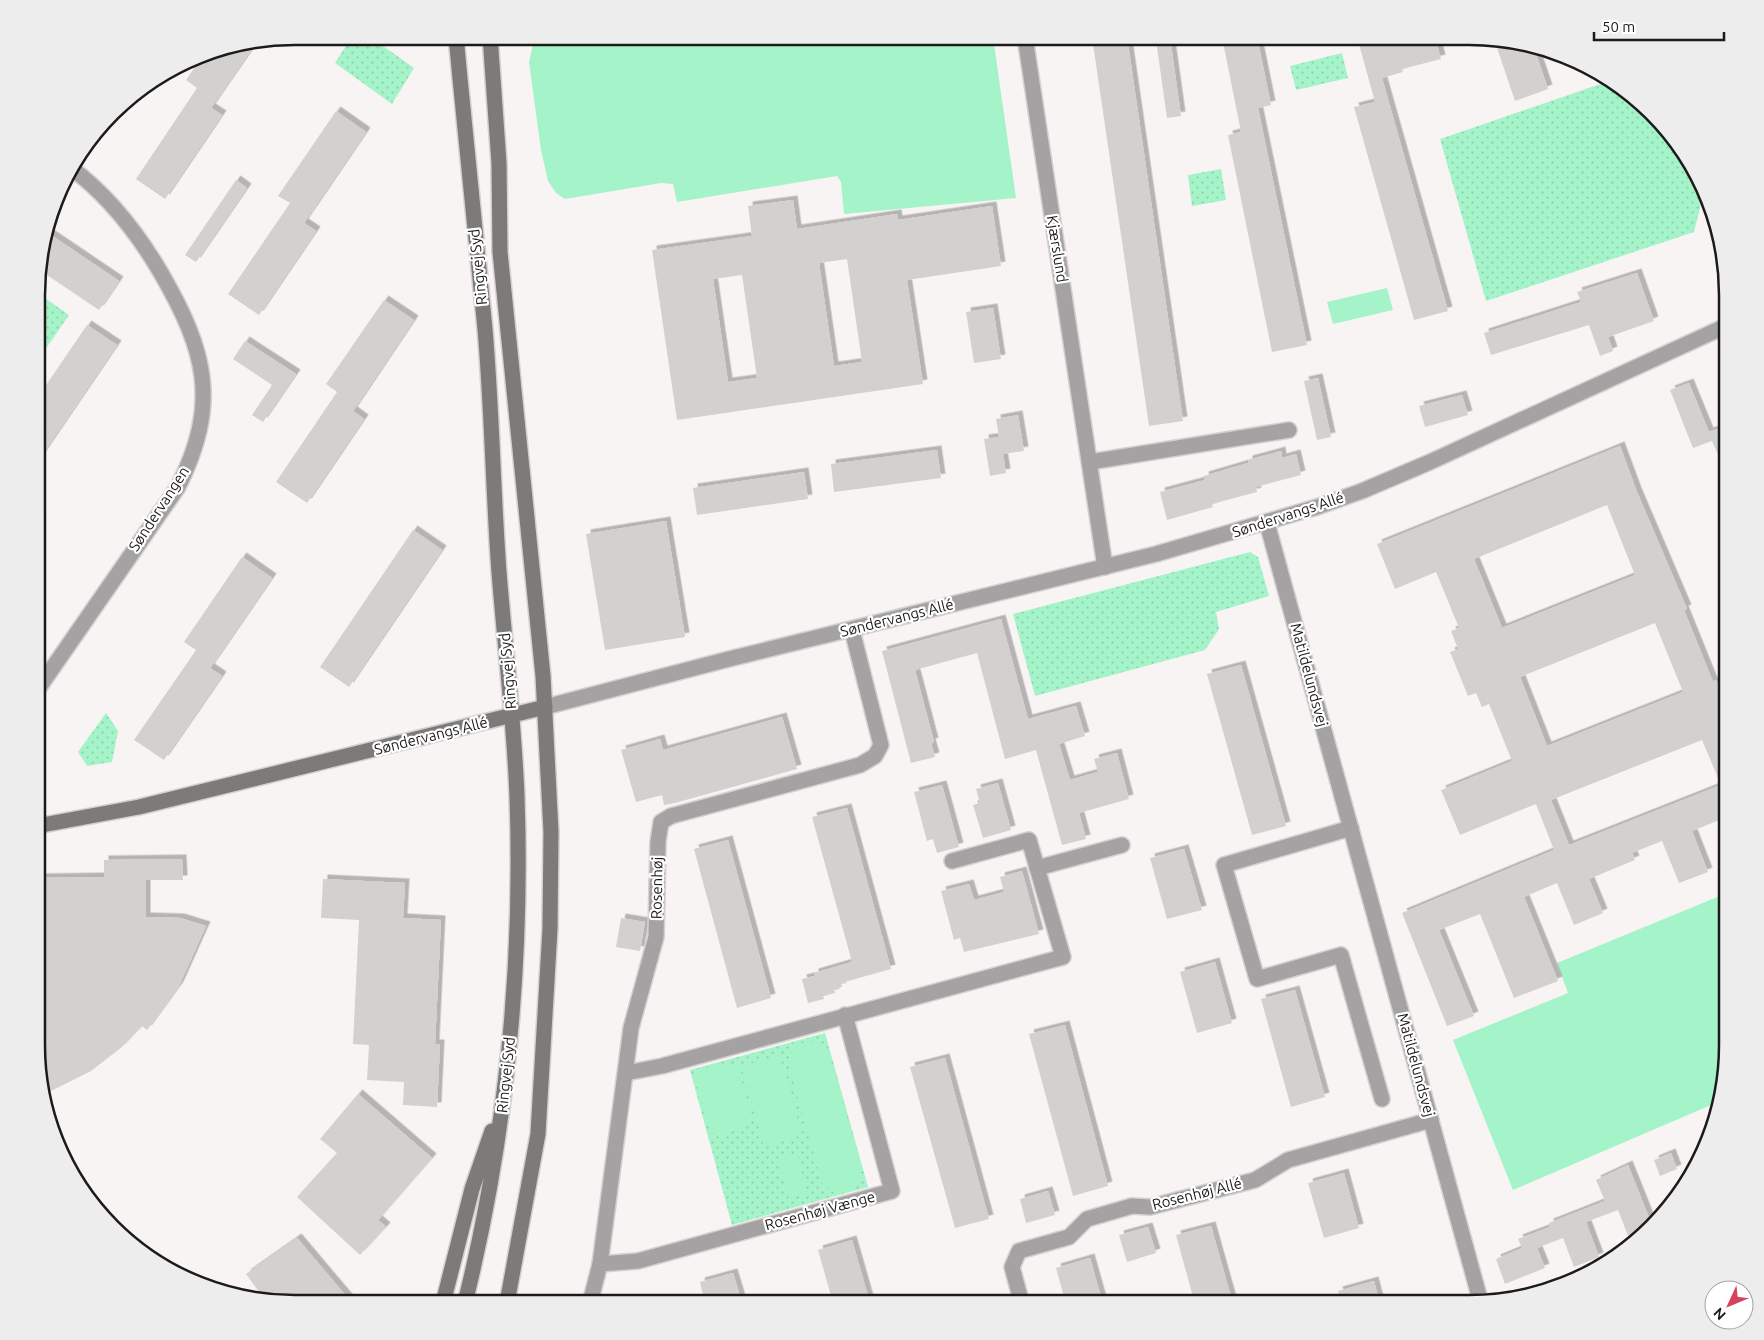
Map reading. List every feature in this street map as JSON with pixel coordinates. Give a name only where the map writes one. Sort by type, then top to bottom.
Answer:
[{"type":"main road","name":"Ringvej Syd","points":[[457,45],[485,331],[500,574],[517,799],[518,895],[515,978],[505,1094],[489,1194],[467,1295]]},
{"type":"main road","name":"Ringvej Syd","points":[[491,45],[499,163],[500,252],[544,708],[551,832],[550,929],[539,1115],[536,1144],[508,1295]]},
{"type":"main road","name":"Søndervangs Allé","points":[[45,825],[139,807],[544,708]]},
{"type":"main road","points":[[445,1295],[472,1189],[505,1094]]},
{"type":"street","name":"Kjærslund","points":[[1026,45],[1105,567]]},
{"type":"street","name":"Søndervangen","points":[[45,679],[178,487],[190,463],[201,429],[203,411],[202,372],[197,348],[174,294],[144,243],[112,204],[77,172]]},
{"type":"street","name":"Søndervangs Allé","points":[[544,708],[729,659],[1105,567],[1267,523],[1362,491],[1430,462],[1719,329]]},
{"type":"street","points":[[1090,462],[1289,430]]},
{"type":"street","name":"Matildelundsvej","points":[[1267,523],[1478,1294]]},
{"type":"street","name":"Rosenhøj","points":[[592,1295],[600,1264],[631,1028],[656,937],[658,842],[661,822],[671,816],[860,765],[875,756],[882,745],[852,630]]},
{"type":"street","points":[[1351,828],[1224,865],[1257,979],[1341,955],[1382,1100]]},
{"type":"street","points":[[626,1073],[662,1066],[1063,956],[1029,840],[952,861]]},
{"type":"street","points":[[1037,868],[1122,845]]},
{"type":"street","name":"Rosenhøj Vænge","points":[[600,1264],[638,1261],[892,1191],[845,1015]]},
{"type":"street","name":"Rosenhøj Allé","points":[[1020,1295],[1012,1267],[1019,1251],[1069,1237],[1087,1219],[1132,1206],[1150,1207],[1255,1180],[1288,1160],[1431,1120]]},
{"type":"green space","points":[[346,45],[382,45],[414,68],[392,104],[335,63]]},
{"type":"green space","points":[[533,45],[994,45],[1016,198],[844,214],[841,182],[837,176],[677,202],[673,184],[661,183],[565,199],[556,193],[548,181],[541,150],[529,62]]},
{"type":"green space","points":[[1342,53],[1348,78],[1296,90],[1290,66]]},
{"type":"green space","points":[[1602,83],[1646,118],[1686,170],[1701,203],[1694,232],[1486,301],[1440,139]]},
{"type":"green space","points":[[1221,169],[1226,200],[1192,206],[1188,175]]},
{"type":"green space","points":[[1387,288],[1393,310],[1333,324],[1327,302]]},
{"type":"green space","points":[[45,298],[69,315],[45,350]]},
{"type":"green space","points":[[1250,552],[1258,557],[1269,596],[1216,612],[1219,629],[1205,650],[1035,696],[1013,614]]},
{"type":"green space","points":[[106,713],[118,731],[112,762],[87,766],[78,752]]},
{"type":"green space","points":[[1719,896],[1719,1045],[1714,1094],[1711,1105],[1513,1190],[1453,1040],[1568,993],[1557,963]]},
{"type":"green space","points":[[825,1033],[868,1187],[732,1225],[690,1070]]},
{"type":"green space","points":[[809,1041],[822,1045],[829,1054],[862,1169],[856,1183],[846,1192],[835,1192],[822,1183],[788,1063],[790,1055],[795,1049]]},
{"type":"green space","points":[[780,1055],[802,1135],[764,1146],[741,1066]]},
{"type":"green space","points":[[721,1065],[738,1065],[752,1122],[726,1134],[711,1133],[695,1078],[705,1068]]},
{"type":"green space","points":[[797,1153],[807,1193],[789,1198],[778,1158]]},
{"type":"building","points":[[1093,45],[1128,45],[1183,421],[1149,426]]},
{"type":"building","points":[[1157,45],[1171,45],[1181,116],[1167,118]]},
{"type":"building","points":[[1224,45],[1259,45],[1271,105],[1258,108],[1307,345],[1272,352],[1228,135],[1241,132]]},
{"type":"building","points":[[1359,45],[1437,45],[1441,59],[1402,69],[1403,72],[1382,78],[1448,311],[1414,320],[1354,107],[1375,102]]},
{"type":"building","points":[[1497,47],[1536,55],[1548,89],[1515,101]]},
{"type":"building","points":[[252,49],[211,108],[222,115],[165,199],[136,179],[197,88],[186,80],[196,65],[215,58]]},
{"type":"building","points":[[336,111],[366,132],[304,223],[316,231],[259,315],[228,294],[290,203],[278,196]]},
{"type":"building","points":[[236,180],[247,188],[196,262],[185,255]]},
{"type":"building","points":[[793,200],[797,229],[897,214],[898,220],[992,206],[1001,266],[907,280],[923,384],[677,420],[652,250],[752,236],[748,206]],"holes":[[[847,259],[862,362],[834,366],[819,263]],[[742,275],[757,378],[728,382],[713,279]]]},
{"type":"building","points":[[52,236],[119,281],[99,310],[46,275]]},
{"type":"building","points":[[1637,273],[1654,321],[1608,337],[1613,351],[1600,356],[1589,325],[1491,355],[1484,333],[1581,302],[1577,292]]},
{"type":"building","points":[[384,300],[414,320],[353,411],[364,419],[307,503],[276,482],[337,392],[326,384]]},
{"type":"building","points":[[993,308],[1001,359],[974,363],[966,312]]},
{"type":"building","points":[[87,325],[117,345],[45,451],[45,387]]},
{"type":"building","points":[[245,341],[296,374],[263,422],[252,415],[272,385],[233,359]]},
{"type":"building","points":[[1318,378],[1331,437],[1317,440],[1304,381]]},
{"type":"building","points":[[1689,383],[1709,432],[1719,428],[1719,457],[1712,441],[1693,448],[1670,390]]},
{"type":"building","points":[[1462,395],[1468,415],[1425,427],[1419,406]]},
{"type":"building","points":[[1018,415],[1024,451],[1003,454],[1006,473],[990,476],[984,439],[999,437],[996,419]]},
{"type":"building","points":[[1620,446],[1637,492],[1687,609],[1684,610],[1713,682],[1716,680],[1719,688],[1719,780],[1702,740],[1551,800],[1569,845],[1719,786],[1719,820],[1692,831],[1708,872],[1679,883],[1662,841],[1632,853],[1635,860],[1589,879],[1603,913],[1574,925],[1557,883],[1524,897],[1558,981],[1514,998],[1480,914],[1439,930],[1474,1016],[1447,1026],[1402,913],[1554,850],[1536,804],[1460,835],[1441,790],[1512,761],[1489,704],[1482,707],[1476,693],[1468,696],[1450,652],[1458,649],[1451,631],[1459,628],[1436,572],[1395,589],[1377,544]],"holes":[[[1607,505],[1635,575],[1502,628],[1474,559]],[[1655,623],[1683,692],[1547,746],[1520,677]]]},
{"type":"building","points":[[937,450],[941,478],[834,492],[831,464]]},
{"type":"building","points":[[1281,451],[1282,458],[1296,454],[1301,475],[1256,487],[1257,492],[1212,504],[1213,507],[1167,520],[1160,492],[1205,480],[1204,476],[1248,463],[1248,460]]},
{"type":"building","points":[[804,472],[808,499],[697,515],[693,488]]},
{"type":"building","points":[[666,521],[685,637],[605,650],[586,534]]},
{"type":"building","points":[[413,530],[442,550],[349,687],[320,667]]},
{"type":"building","points":[[242,557],[272,578],[210,668],[222,676],[164,760],[134,740],[196,650],[184,642]]},
{"type":"building","points":[[1001,619],[1028,719],[1076,706],[1085,736],[1059,744],[1070,780],[1098,772],[1094,759],[1117,753],[1129,799],[1079,813],[1086,839],[1062,845],[1036,750],[1005,759],[977,653],[915,670],[934,742],[931,743],[935,757],[911,763],[882,651]]},
{"type":"building","points":[[1241,665],[1286,826],[1252,835],[1207,674]]},
{"type":"building","points":[[782,717],[797,769],[675,803],[664,805],[662,795],[636,802],[621,750],[660,739],[663,750]]},
{"type":"building","points":[[998,783],[1011,830],[983,838],[973,805],[980,803],[976,789]]},
{"type":"building","points":[[942,785],[959,847],[937,853],[933,839],[927,841],[914,792]]},
{"type":"building","points":[[847,808],[891,969],[841,983],[842,987],[834,989],[835,993],[823,996],[824,999],[808,1003],[802,979],[814,976],[814,973],[852,962],[812,817]]},
{"type":"building","points":[[728,840],[771,998],[737,1008],[694,849]]},
{"type":"building","points":[[1184,849],[1202,910],[1167,919],[1150,858]]},
{"type":"building","points":[[182,859],[183,880],[146,880],[146,917],[180,918],[206,926],[179,986],[147,1030],[142,1026],[122,1047],[91,1071],[50,1092],[45,1045],[45,878],[104,877],[104,860]]},
{"type":"building","points":[[1022,871],[1039,934],[964,952],[960,938],[954,940],[941,891],[969,884],[974,900],[1004,892],[1000,877]]},
{"type":"building","points":[[323,879],[405,883],[403,918],[441,920],[435,1044],[440,1044],[437,1107],[403,1105],[404,1082],[367,1080],[369,1045],[353,1044],[359,920],[321,918]]},
{"type":"building","points":[[621,918],[645,922],[640,951],[616,947]]},
{"type":"building","points":[[1215,962],[1232,1023],[1197,1033],[1180,972]]},
{"type":"building","points":[[1295,990],[1325,1097],[1291,1107],[1261,999]]},
{"type":"building","points":[[1065,1025],[1108,1186],[1073,1196],[1029,1034]]},
{"type":"building","points":[[945,1058],[989,1219],[955,1228],[910,1067]]},
{"type":"building","points":[[358,1094],[432,1158],[378,1220],[386,1227],[360,1255],[297,1197],[337,1153],[320,1139]]},
{"type":"building","points":[[1671,1153],[1677,1169],[1660,1176],[1654,1160]]},
{"type":"building","points":[[1628,1165],[1649,1218],[1629,1237],[1618,1210],[1586,1222],[1599,1257],[1574,1267],[1563,1238],[1537,1248],[1545,1268],[1505,1284],[1496,1259],[1522,1248],[1518,1239],[1550,1227],[1549,1223],[1605,1201],[1596,1180]]},
{"type":"building","points":[[1344,1173],[1359,1228],[1324,1238],[1308,1183]]},
{"type":"building","points":[[1048,1191],[1055,1215],[1026,1223],[1020,1199]]},
{"type":"building","points":[[1211,1226],[1230,1295],[1193,1295],[1176,1235]]},
{"type":"building","points":[[1148,1227],[1156,1253],[1127,1262],[1119,1235]]},
{"type":"building","points":[[297,1238],[345,1295],[260,1293],[246,1274]]},
{"type":"building","points":[[852,1240],[868,1295],[831,1295],[818,1250]]},
{"type":"building","points":[[1090,1258],[1100,1295],[1064,1295],[1056,1268]]},
{"type":"building","points":[[733,1273],[740,1295],[703,1295],[700,1282]]},
{"type":"building","points":[[1374,1281],[1378,1295],[1339,1295],[1338,1291]]}]
